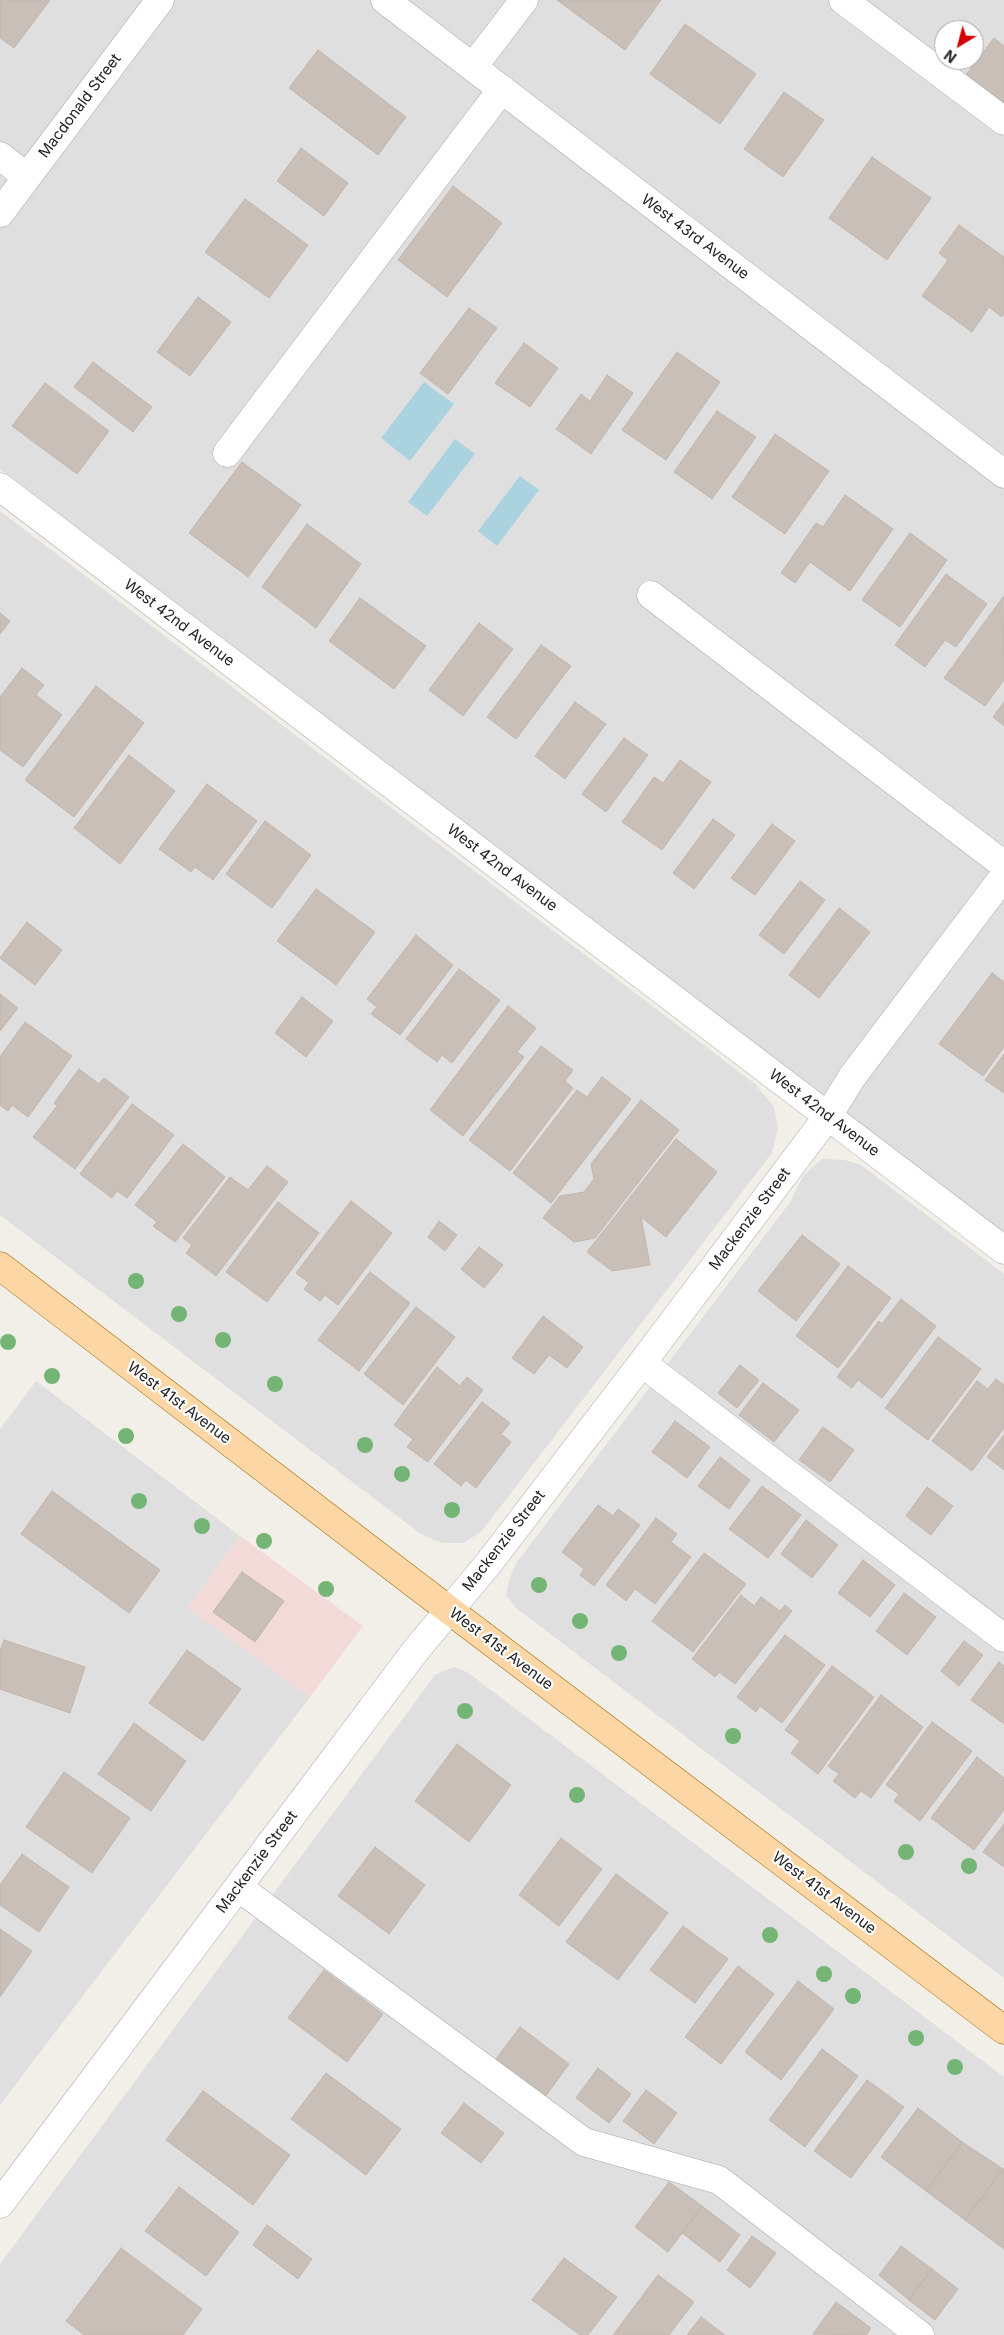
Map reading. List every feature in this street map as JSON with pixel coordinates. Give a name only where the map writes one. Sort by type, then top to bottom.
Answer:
[{"type":"main road","name":"West 41st Avenue","points":[[0,1266],[449,1610],[1004,2030]]},
{"type":"street","name":"Macdonald Street","points":[[0,213],[160,0]]},
{"type":"street","name":"West 43rd Avenue","points":[[385,0],[1004,474]]},
{"type":"street","points":[[473,67],[524,0]]},
{"type":"street","points":[[843,0],[1004,121]]},
{"type":"street","points":[[227,453],[502,89]]},
{"type":"street","points":[[0,156],[27,177]]},
{"type":"street","name":"West 42nd Avenue","points":[[0,487],[1004,1250]]},
{"type":"street","points":[[651,595],[1004,865]]},
{"type":"street","name":"Mackenzie Street","points":[[0,2204],[416,1650],[488,1564],[642,1363],[828,1116],[852,1077],[1004,876]]},
{"type":"street","points":[[642,1363],[1004,1638]]},
{"type":"street","points":[[238,1887],[584,2142],[719,2180],[920,2335]]},
{"type":"shaded area","points":[[0,0],[1004,0],[1004,1232],[877,1136],[784,1069],[0,469]]},
{"type":"shaded area","points":[[0,511],[755,1084],[774,1107],[778,1128],[772,1153],[481,1532],[463,1543],[442,1543],[421,1534],[0,1215]]},
{"type":"shaded area","points":[[822,1159],[845,1160],[861,1165],[1004,1274],[1004,1978],[516,1608],[506,1595],[510,1577],[517,1562],[791,1201],[803,1176]]},
{"type":"shaded area","points":[[36,1381],[240,1536],[187,1608],[310,1697],[0,2105],[0,1429]]},
{"type":"shaded area","points":[[240,1536],[363,1626],[310,1697],[187,1608]]},
{"type":"shaded area","points":[[454,1667],[467,1672],[1004,2077],[1004,2335],[0,2335],[0,2264],[435,1675]]},
{"type":"water","points":[[424,382],[454,404],[410,461],[381,438]]},
{"type":"water","points":[[455,439],[475,454],[427,516],[408,502]]},
{"type":"water","points":[[520,476],[539,490],[497,546],[478,531]]},
{"type":"building","points":[[0,0],[50,0],[14,48],[0,38]]},
{"type":"building","points":[[557,0],[661,0],[625,50]]},
{"type":"building","points":[[685,24],[756,74],[720,124],[650,74]]},
{"type":"building","points":[[994,38],[1004,46],[1004,105],[965,76],[970,70],[984,70],[984,51]]},
{"type":"building","points":[[318,50],[406,117],[378,155],[289,88]]},
{"type":"building","points":[[784,92],[824,120],[783,177],[744,149]]},
{"type":"building","points":[[301,148],[348,183],[324,216],[277,181]]},
{"type":"building","points":[[872,157],[931,198],[887,260],[829,218]]},
{"type":"building","points":[[453,186],[502,223],[447,297],[398,260]]},
{"type":"building","points":[[245,199],[308,245],[269,298],[205,252]]},
{"type":"building","points":[[959,225],[1004,257],[1004,313],[1002,317],[989,307],[972,332],[922,296],[948,260],[939,253]]},
{"type":"building","points":[[198,297],[231,322],[190,376],[157,352]]},
{"type":"building","points":[[469,308],[497,328],[448,394],[420,373]]},
{"type":"building","points":[[524,343],[558,368],[530,407],[495,383]]},
{"type":"building","points":[[677,352],[720,382],[666,460],[622,430]]},
{"type":"building","points":[[93,362],[152,407],[133,432],[74,387]]},
{"type":"building","points":[[607,375],[633,393],[591,454],[556,429],[581,394],[590,401]]},
{"type":"building","points":[[45,383],[109,431],[77,474],[12,426]]},
{"type":"building","points":[[717,411],[756,437],[712,499],[674,472]]},
{"type":"building","points":[[775,434],[829,471],[785,534],[732,497]]},
{"type":"building","points":[[242,462],[301,505],[248,577],[189,533]]},
{"type":"building","points":[[845,495],[893,529],[850,591],[810,562],[795,583],[781,573],[816,523],[823,527]]},
{"type":"building","points":[[307,524],[361,564],[316,628],[262,587]]},
{"type":"building","points":[[910,533],[947,560],[900,627],[862,600]]},
{"type":"building","points":[[946,574],[987,604],[956,647],[945,640],[925,667],[895,645]]},
{"type":"building","points":[[1003,597],[1004,680],[985,706],[944,678]]},
{"type":"building","points":[[360,598],[426,646],[394,689],[329,641]]},
{"type":"building","points":[[0,613],[10,621],[0,634]]},
{"type":"building","points":[[479,623],[513,649],[463,716],[429,690]]},
{"type":"building","points":[[541,645],[571,666],[516,739],[487,717]]},
{"type":"building","points":[[22,668],[44,685],[36,695],[62,715],[23,767],[0,750],[0,697]]},
{"type":"building","points":[[96,686],[144,723],[74,817],[25,780]]},
{"type":"building","points":[[575,702],[606,724],[565,779],[535,756]]},
{"type":"building","points":[[1004,702],[1004,726],[993,717]]},
{"type":"building","points":[[624,738],[648,755],[606,812],[582,794]]},
{"type":"building","points":[[129,755],[175,791],[120,864],[74,828]]},
{"type":"building","points":[[680,760],[711,782],[662,850],[622,822],[654,777],[663,783]]},
{"type":"building","points":[[207,784],[257,821],[213,880],[195,867],[191,872],[159,849]]},
{"type":"building","points":[[713,819],[735,835],[694,889],[673,873]]},
{"type":"building","points":[[265,821],[311,855],[272,908],[226,874]]},
{"type":"building","points":[[772,824],[795,841],[755,895],[731,878]]},
{"type":"building","points":[[800,881],[825,900],[784,954],[759,935]]},
{"type":"building","points":[[316,889],[375,932],[336,985],[277,941]]},
{"type":"building","points":[[839,908],[870,932],[819,998],[789,975]]},
{"type":"building","points":[[27,922],[62,950],[35,985],[0,958]]},
{"type":"building","points":[[416,935],[453,965],[400,1035],[371,1014],[377,1007],[367,999]]},
{"type":"building","points":[[459,969],[500,1000],[452,1063],[442,1055],[437,1062],[406,1039]]},
{"type":"building","points":[[992,973],[1004,982],[1004,1047],[983,1076],[939,1044]]},
{"type":"building","points":[[0,994],[18,1008],[0,1031]]},
{"type":"building","points":[[302,997],[333,1021],[306,1057],[275,1033]]},
{"type":"building","points":[[508,1006],[536,1028],[517,1052],[524,1057],[463,1136],[430,1110]]},
{"type":"building","points":[[25,1022],[72,1056],[28,1117],[12,1105],[8,1111],[0,1105],[0,1057]]},
{"type":"building","points":[[541,1046],[573,1070],[565,1081],[573,1088],[510,1171],[469,1140]]},
{"type":"building","points":[[1004,1054],[1004,1093],[985,1080]]},
{"type":"building","points":[[79,1069],[99,1084],[104,1078],[129,1097],[75,1169],[33,1137],[57,1106],[54,1103]]},
{"type":"building","points":[[602,1077],[631,1099],[551,1203],[513,1173],[577,1090],[587,1097]]},
{"type":"building","points":[[641,1100],[679,1130],[595,1238],[574,1242],[543,1218],[560,1196],[584,1192],[594,1179],[591,1164]]},
{"type":"building","points":[[132,1104],[174,1135],[127,1198],[117,1191],[112,1198],[80,1174]]},
{"type":"building","points":[[676,1139],[717,1172],[666,1237],[641,1217],[650,1265],[612,1271],[587,1252]]},
{"type":"building","points":[[183,1144],[225,1177],[175,1242],[153,1226],[157,1222],[135,1205]]},
{"type":"building","points":[[267,1166],[288,1182],[216,1276],[186,1253],[192,1245],[183,1238],[230,1177],[248,1190]]},
{"type":"building","points":[[351,1201],[392,1233],[338,1305],[325,1295],[320,1301],[304,1289],[309,1283],[296,1273]]},
{"type":"building","points":[[278,1202],[319,1233],[267,1302],[226,1272]]},
{"type":"building","points":[[439,1221],[457,1235],[445,1251],[428,1237]]},
{"type":"building","points":[[802,1235],[840,1264],[796,1321],[758,1291]]},
{"type":"building","points":[[479,1247],[503,1265],[484,1288],[461,1269]]},
{"type":"building","points":[[848,1266],[891,1298],[838,1368],[796,1336]]},
{"type":"building","points":[[370,1272],[410,1303],[359,1371],[318,1340]]},
{"type":"building","points":[[901,1299],[936,1326],[882,1398],[858,1380],[852,1388],[837,1377],[879,1321],[882,1324]]},
{"type":"building","points":[[416,1307],[455,1337],[403,1405],[364,1374]]},
{"type":"building","points":[[543,1316],[583,1347],[567,1368],[549,1355],[534,1374],[512,1358]]},
{"type":"building","points":[[938,1337],[981,1369],[928,1440],[885,1408]]},
{"type":"building","points":[[740,1365],[759,1380],[737,1408],[718,1393]]},
{"type":"building","points":[[437,1367],[460,1386],[467,1377],[483,1390],[428,1462],[407,1447],[413,1439],[394,1425]]},
{"type":"building","points":[[996,1379],[1004,1385],[1004,1428],[972,1471],[932,1441],[977,1381],[988,1389]]},
{"type":"building","points":[[763,1383],[799,1410],[774,1442],[739,1415]]},
{"type":"building","points":[[482,1402],[510,1423],[501,1434],[511,1442],[476,1488],[466,1480],[461,1486],[434,1464]]},
{"type":"building","points":[[675,1421],[710,1447],[687,1478],[652,1452]]},
{"type":"building","points":[[823,1427],[854,1450],[830,1482],[799,1460]]},
{"type":"building","points":[[1004,1435],[1004,1470],[987,1457]]},
{"type":"building","points":[[720,1457],[750,1480],[729,1509],[698,1486]]},
{"type":"building","points":[[762,1486],[801,1515],[768,1558],[729,1529]]},
{"type":"building","points":[[927,1487],[953,1506],[931,1535],[906,1516]]},
{"type":"building","points":[[52,1491],[160,1570],[129,1613],[21,1534]]},
{"type":"building","points":[[598,1505],[613,1516],[618,1509],[640,1525],[594,1586],[580,1575],[584,1569],[562,1552]]},
{"type":"building","points":[[656,1518],[677,1534],[671,1542],[691,1557],[655,1604],[635,1589],[626,1601],[606,1585]]},
{"type":"building","points":[[806,1520],[838,1545],[812,1578],[781,1554]]},
{"type":"building","points":[[704,1553],[746,1584],[693,1652],[652,1621]]},
{"type":"building","points":[[863,1560],[895,1585],[870,1617],[838,1593]]},
{"type":"building","points":[[242,1572],[284,1601],[255,1642],[213,1612]]},
{"type":"building","points":[[904,1593],[936,1617],[907,1655],[876,1631]]},
{"type":"building","points":[[741,1595],[754,1606],[761,1597],[780,1611],[785,1605],[792,1611],[735,1684],[719,1672],[715,1677],[692,1659]]},
{"type":"building","points":[[785,1635],[825,1665],[782,1723],[760,1706],[756,1712],[737,1697]]},
{"type":"building","points":[[4,1640],[85,1667],[70,1713],[0,1689],[0,1651]]},
{"type":"building","points":[[964,1641],[983,1655],[959,1686],[941,1671]]},
{"type":"building","points":[[187,1650],[241,1689],[203,1741],[149,1703]]},
{"type":"building","points":[[999,1662],[1004,1666],[1004,1724],[971,1700]]},
{"type":"building","points":[[832,1666],[874,1697],[818,1774],[791,1753],[800,1741],[785,1730]]},
{"type":"building","points":[[881,1695],[923,1727],[871,1798],[861,1791],[855,1798],[833,1781],[839,1774],[828,1766]]},
{"type":"building","points":[[932,1722],[972,1751],[920,1821],[894,1801],[899,1794],[886,1785]]},
{"type":"building","points":[[134,1723],[186,1761],[151,1811],[98,1774]]},
{"type":"building","points":[[457,1744],[511,1785],[469,1842],[415,1801]]},
{"type":"building","points":[[977,1757],[1004,1778],[1004,1810],[974,1850],[931,1818]]},
{"type":"building","points":[[64,1772],[130,1818],[92,1873],[26,1827]]},
{"type":"building","points":[[1004,1824],[1004,1867],[983,1852]]},
{"type":"building","points":[[561,1838],[602,1869],[559,1926],[519,1895]]},
{"type":"building","points":[[375,1847],[425,1885],[389,1934],[338,1896]]},
{"type":"building","points":[[22,1854],[69,1887],[39,1932],[0,1905],[0,1885]]},
{"type":"building","points":[[616,1874],[668,1913],[618,1980],[566,1942]]},
{"type":"building","points":[[683,1926],[728,1959],[695,2003],[650,1970]]},
{"type":"building","points":[[0,1929],[32,1951],[0,1997]]},
{"type":"building","points":[[738,1966],[774,1994],[721,2064],[685,2037]]},
{"type":"building","points":[[324,1970],[383,2014],[347,2062],[288,2018]]},
{"type":"building","points":[[798,1981],[834,2009],[781,2080],[745,2052]]},
{"type":"building","points":[[520,2027],[569,2064],[545,2097],[496,2059]]},
{"type":"building","points":[[822,2049],[858,2076],[805,2147],[769,2120]]},
{"type":"building","points":[[598,2068],[631,2094],[609,2123],[576,2098]]},
{"type":"building","points":[[326,2073],[401,2129],[366,2175],[291,2119]]},
{"type":"building","points":[[867,2080],[904,2107],[851,2178],[814,2151]]},
{"type":"building","points":[[646,2090],[677,2113],[654,2144],[623,2121]]},
{"type":"building","points":[[203,2091],[290,2155],[253,2205],[166,2140]]},
{"type":"building","points":[[464,2103],[504,2133],[481,2163],[441,2133]]},
{"type":"building","points":[[918,2108],[962,2142],[926,2191],[881,2157]]},
{"type":"building","points":[[962,2142],[1003,2169],[965,2220],[926,2191]]},
{"type":"building","points":[[1004,2170],[1004,2249],[965,2220]]},
{"type":"building","points":[[669,2182],[702,2206],[668,2252],[635,2227]]},
{"type":"building","points":[[179,2187],[239,2232],[206,2276],[145,2231]]},
{"type":"building","points":[[702,2206],[740,2235],[720,2262],[682,2233]]},
{"type":"building","points":[[267,2225],[312,2259],[298,2279],[253,2245]]},
{"type":"building","points":[[752,2236],[776,2253],[750,2288],[727,2270]]},
{"type":"building","points":[[901,2246],[932,2269],[909,2300],[879,2275]]},
{"type":"building","points":[[121,2248],[202,2309],[183,2335],[84,2335],[66,2321]]},
{"type":"building","points":[[564,2258],[617,2297],[588,2335],[580,2335],[532,2300]]},
{"type":"building","points":[[932,2269],[958,2289],[935,2320],[909,2300]]},
{"type":"building","points":[[658,2275],[694,2302],[669,2335],[613,2335]]},
{"type":"building","points":[[836,2302],[871,2328],[866,2335],[813,2334]]},
{"type":"building","points":[[701,2317],[725,2335],[687,2335]]}]
